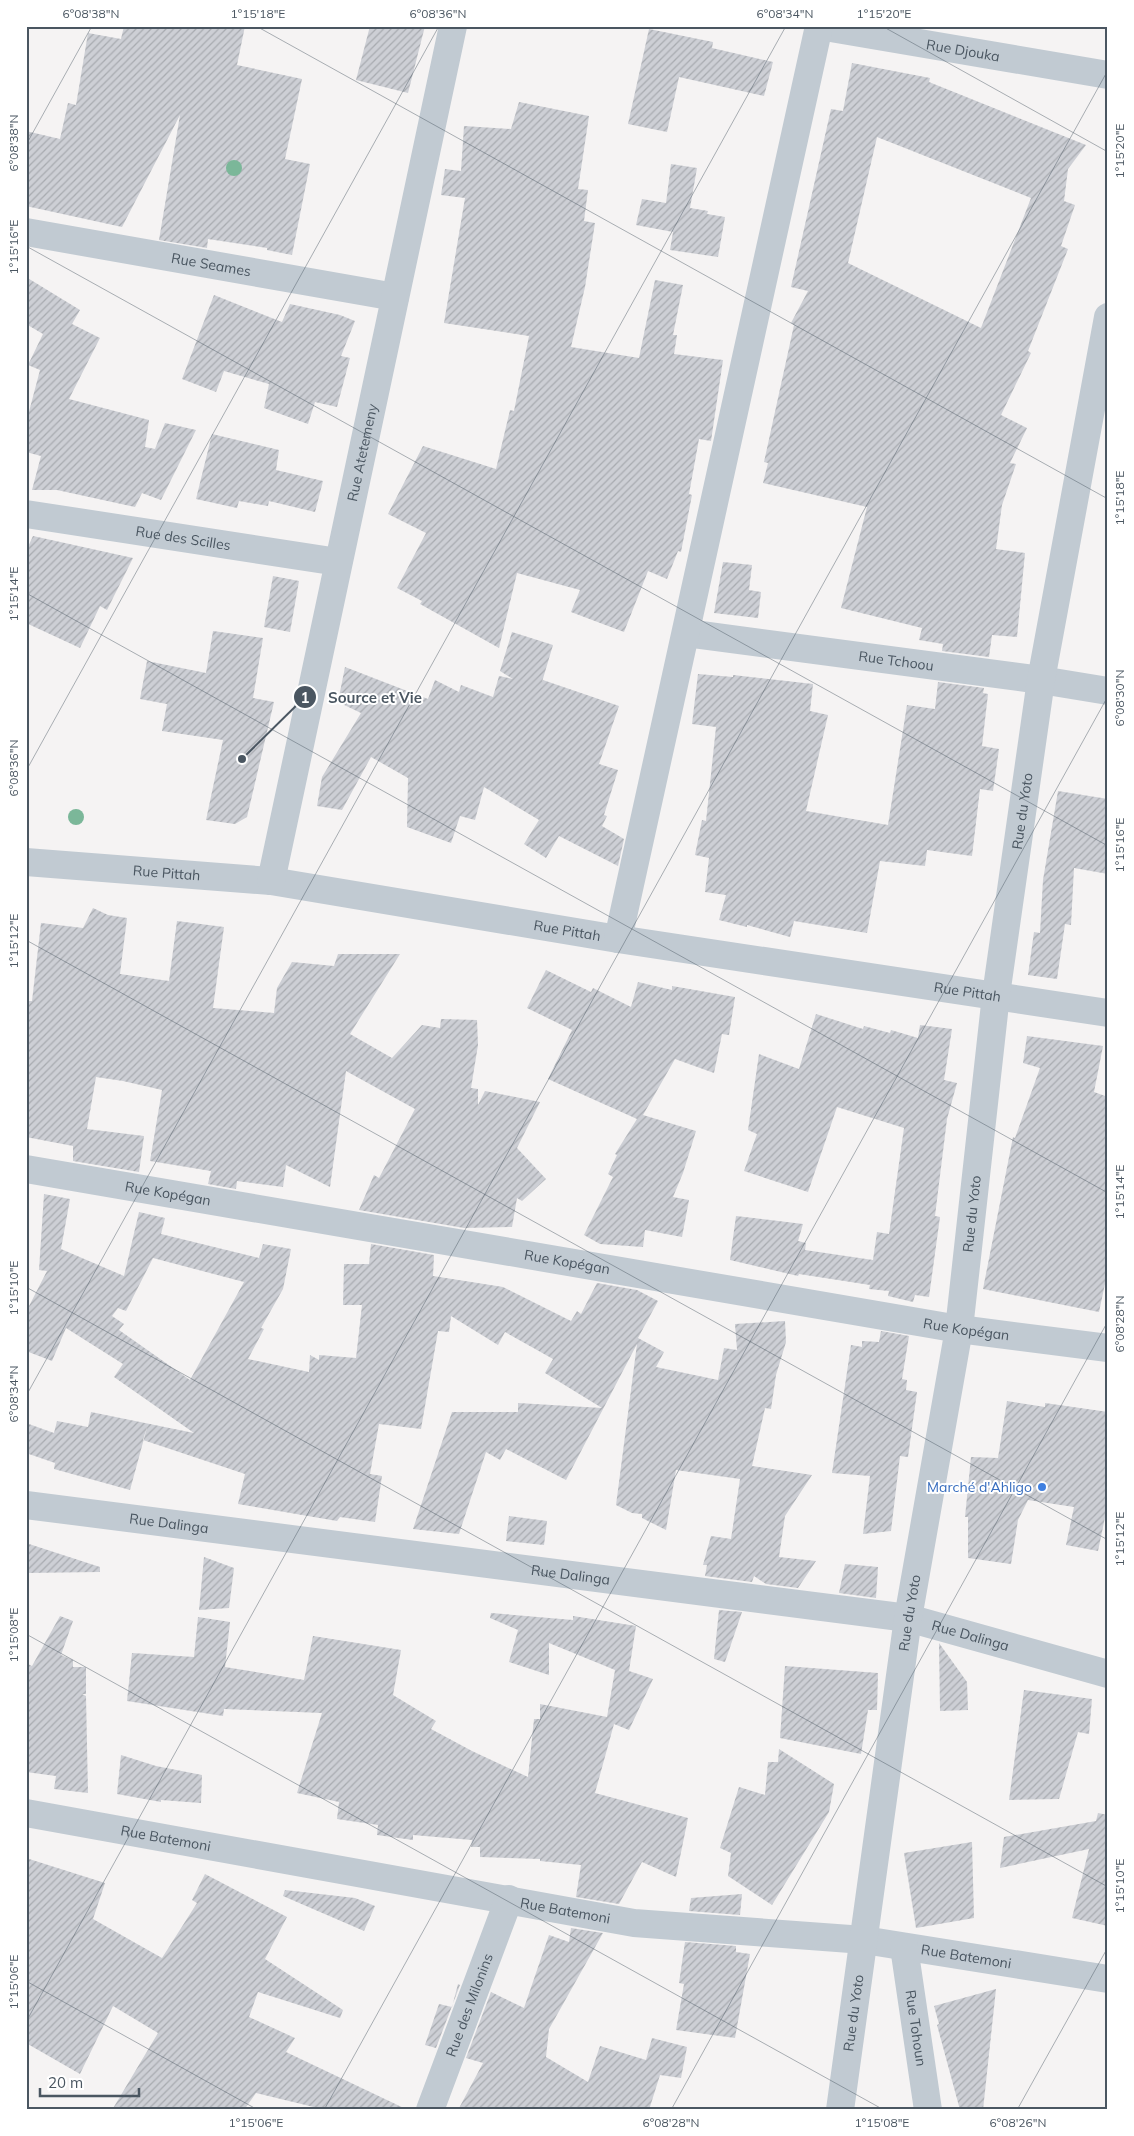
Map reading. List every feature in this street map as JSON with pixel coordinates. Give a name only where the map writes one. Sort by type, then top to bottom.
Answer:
[{"type":"street","name":"Rue Atetemeny","points":[[270,881],[453,26]]},
{"type":"street","name":"Rue Djouka","points":[[819,26],[1108,76]]},
{"type":"street","points":[[618,939],[819,26]]},
{"type":"street","name":"Rue Seames","points":[[26,232],[395,297]]},
{"type":"street","name":"Rue du Yoto","points":[[840,2110],[908,1618],[959,1329],[996,995],[1041,680],[1108,317]]},
{"type":"street","name":"Rue des Scilles","points":[[26,514],[338,562]]},
{"type":"street","name":"Rue Tchoou","points":[[686,633],[1041,680],[1108,691]]},
{"type":"street","name":"Rue Pittah","points":[[26,862],[270,881],[618,939],[1108,1013]]},
{"type":"street","name":"Rue Kopégan","points":[[26,1169],[959,1329],[1108,1348]]},
{"type":"street","name":"Rue Dalinga","points":[[26,1505],[908,1618],[1108,1674]]},
{"type":"street","name":"Rue Batemoni","points":[[26,1813],[634,1923],[864,1940],[1108,1978]]},
{"type":"street","name":"Rue des Milonins","points":[[430,2110],[509,1899]]},
{"type":"street","name":"Rue Tohoun","points":[[904,1947],[928,2110]]},
{"type":"building","points":[[124,26],[245,26],[237,65],[302,79],[285,159],[310,164],[292,255],[267,250],[267,248],[208,239],[207,248],[159,240],[180,115],[122,227],[26,206],[26,131],[60,139],[68,103],[76,105],[88,33],[121,39]]},
{"type":"building","points":[[370,26],[425,26],[408,93],[356,80]]},
{"type":"building","points":[[649,29],[713,42],[712,48],[773,62],[764,96],[679,77],[667,132],[628,124]]},
{"type":"building","points":[[852,63],[930,78],[929,82],[1086,145],[1068,169],[1064,201],[1075,205],[1061,246],[1068,249],[1028,351],[1031,353],[1001,415],[1027,428],[1010,463],[1016,464],[1002,505],[996,549],[1025,553],[1017,637],[992,635],[989,657],[942,651],[943,644],[919,640],[922,628],[841,608],[867,507],[763,483],[768,463],[764,462],[794,325],[791,323],[808,291],[791,287],[831,109],[843,111]],"holes":[[[877,137],[1031,198],[981,328],[848,263]]]},
{"type":"building","points":[[519,102],[589,116],[578,189],[588,190],[584,221],[595,223],[585,287],[571,347],[639,358],[655,280],[683,285],[673,335],[677,335],[674,354],[723,360],[711,441],[699,439],[689,494],[692,495],[681,552],[678,551],[667,579],[648,571],[624,632],[571,612],[580,590],[517,573],[499,648],[420,604],[422,601],[397,588],[426,533],[388,514],[423,446],[496,469],[510,410],[514,411],[529,336],[444,323],[465,198],[441,195],[445,169],[461,171],[464,126],[511,129]]},
{"type":"building","points":[[671,164],[697,168],[690,208],[708,211],[707,214],[725,217],[718,257],[670,250],[673,232],[636,225],[642,199],[666,203]]},
{"type":"building","points":[[26,277],[80,310],[72,324],[100,338],[69,399],[149,420],[145,447],[155,449],[165,423],[196,430],[161,500],[142,493],[135,507],[57,490],[32,490],[41,456],[26,452],[26,423],[40,370],[28,365],[43,334],[26,324]]},
{"type":"building","points":[[214,295],[282,322],[290,304],[340,315],[355,321],[341,356],[350,358],[337,407],[315,402],[308,424],[264,408],[269,384],[224,371],[216,392],[182,379]]},
{"type":"building","points":[[212,434],[279,450],[276,470],[323,481],[315,512],[269,501],[268,506],[239,501],[237,508],[196,499]]},
{"type":"building","points":[[33,536],[133,558],[107,610],[100,606],[80,648],[26,623],[26,551]]},
{"type":"building","points":[[723,562],[752,565],[749,590],[761,592],[758,618],[714,613]]},
{"type":"building","points":[[273,576],[299,581],[290,632],[264,627]]},
{"type":"building","points":[[213,631],[263,638],[253,698],[274,702],[247,817],[235,824],[206,820],[223,740],[162,731],[167,704],[140,699],[147,661],[206,673]]},
{"type":"building","points":[[512,632],[553,645],[542,682],[543,680],[619,706],[599,764],[618,770],[604,815],[607,816],[602,826],[624,839],[618,866],[559,836],[546,858],[524,844],[539,820],[484,787],[475,820],[460,816],[451,843],[407,827],[408,778],[371,757],[342,810],[317,806],[322,777],[361,713],[338,702],[345,667],[428,699],[435,680],[459,692],[461,685],[493,697],[499,676],[513,679],[500,671]]},
{"type":"building","points":[[698,674],[733,677],[733,675],[813,684],[810,711],[828,715],[806,811],[888,825],[907,705],[935,709],[938,682],[984,688],[983,693],[988,694],[982,746],[999,749],[993,791],[980,789],[972,856],[927,850],[925,866],[880,861],[867,933],[794,921],[790,937],[747,925],[747,927],[719,920],[726,895],[705,892],[709,858],[695,855],[702,820],[706,821],[716,727],[692,724]]},
{"type":"building","points":[[1058,791],[1108,799],[1108,874],[1074,868],[1071,925],[1065,924],[1057,979],[1028,975],[1034,932],[1040,933],[1043,880]]},
{"type":"building","points":[[93,908],[108,915],[127,918],[120,974],[169,981],[177,921],[224,927],[213,1008],[274,1013],[277,988],[292,962],[334,966],[338,954],[400,954],[350,1034],[392,1058],[422,1025],[440,1028],[441,1019],[477,1020],[478,1045],[471,1088],[478,1089],[478,1105],[485,1091],[540,1102],[517,1148],[546,1179],[522,1201],[517,1198],[512,1227],[464,1228],[359,1210],[374,1175],[379,1178],[415,1109],[346,1071],[330,1187],[286,1165],[283,1187],[237,1181],[236,1189],[208,1184],[211,1171],[150,1161],[162,1090],[123,1081],[96,1077],[87,1129],[144,1136],[139,1172],[73,1161],[73,1146],[26,1137],[26,1001],[32,1001],[41,923],[83,928]]},
{"type":"building","points":[[546,970],[591,992],[593,988],[631,1007],[638,982],[672,990],[672,986],[735,997],[729,1035],[722,1034],[714,1073],[675,1059],[643,1115],[696,1131],[683,1173],[673,1197],[689,1200],[682,1237],[645,1230],[643,1247],[600,1244],[584,1235],[613,1177],[608,1174],[617,1155],[615,1154],[637,1119],[548,1079],[572,1030],[527,1008]]},
{"type":"building","points":[[816,1014],[863,1029],[864,1026],[890,1033],[891,1030],[918,1038],[920,1025],[952,1029],[944,1080],[957,1083],[947,1119],[935,1216],[940,1217],[929,1297],[915,1295],[913,1302],[888,1296],[889,1291],[869,1289],[870,1285],[799,1274],[798,1276],[730,1260],[736,1216],[803,1224],[798,1241],[806,1243],[805,1250],[873,1260],[877,1232],[889,1234],[904,1128],[837,1107],[808,1192],[744,1171],[757,1134],[748,1130],[759,1054],[799,1069]]},
{"type":"building","points":[[1027,1036],[1103,1046],[1094,1092],[1108,1097],[1108,1270],[1099,1312],[983,1289],[1013,1137],[1015,1138],[1040,1068],[1023,1063]]},
{"type":"building","points":[[44,1194],[70,1199],[61,1249],[124,1276],[139,1212],[165,1218],[161,1234],[259,1258],[263,1244],[291,1249],[283,1289],[261,1328],[264,1329],[248,1359],[309,1372],[310,1355],[319,1360],[319,1355],[356,1358],[362,1305],[343,1305],[344,1264],[369,1264],[371,1244],[434,1255],[433,1276],[503,1287],[571,1321],[577,1311],[581,1314],[597,1283],[637,1290],[658,1301],[638,1338],[664,1352],[656,1367],[718,1380],[724,1348],[737,1350],[735,1324],[785,1321],[786,1342],[776,1375],[771,1409],[765,1408],[752,1466],[812,1475],[785,1516],[779,1557],[816,1561],[798,1588],[766,1584],[754,1576],[752,1582],[705,1576],[707,1565],[703,1565],[711,1536],[731,1539],[740,1479],[676,1470],[666,1530],[642,1518],[642,1514],[632,1513],[616,1505],[637,1344],[566,1480],[506,1449],[500,1460],[486,1452],[459,1534],[413,1529],[452,1412],[518,1412],[518,1403],[602,1408],[545,1373],[553,1359],[505,1332],[498,1345],[451,1316],[449,1332],[438,1331],[421,1429],[379,1424],[370,1474],[382,1476],[375,1522],[340,1517],[337,1521],[238,1504],[245,1474],[144,1440],[130,1490],[54,1469],[55,1463],[26,1453],[26,1423],[54,1433],[57,1421],[88,1427],[91,1412],[194,1433],[114,1377],[123,1364],[66,1328],[52,1361],[26,1351],[26,1312],[47,1271],[39,1270]],"holes":[[[153,1258],[244,1282],[190,1380],[119,1330],[124,1324],[112,1316],[118,1308],[126,1311]]]},
{"type":"building","points":[[881,1331],[909,1336],[902,1379],[907,1380],[906,1390],[917,1392],[908,1457],[900,1456],[891,1531],[863,1534],[870,1476],[832,1473],[851,1345],[862,1347],[862,1341],[879,1342]]},
{"type":"building","points":[[1007,1401],[1045,1407],[1045,1403],[1108,1412],[1108,1503],[1098,1551],[1066,1545],[1074,1507],[1028,1500],[1018,1520],[1011,1564],[968,1558],[968,1517],[965,1517],[971,1457],[998,1458]]},
{"type":"building","points":[[509,1516],[547,1521],[544,1545],[506,1541]]},
{"type":"building","points":[[26,1543],[100,1567],[100,1572],[26,1573]]},
{"type":"building","points":[[204,1557],[234,1568],[229,1608],[199,1610]]},
{"type":"building","points":[[845,1564],[878,1567],[876,1598],[839,1593]]},
{"type":"building","points":[[719,1610],[742,1612],[725,1662],[714,1659]]},
{"type":"building","points":[[491,1613],[573,1620],[573,1616],[636,1626],[629,1671],[653,1679],[629,1730],[614,1724],[595,1793],[688,1818],[676,1877],[642,1862],[619,1904],[576,1897],[581,1865],[540,1861],[540,1859],[480,1857],[480,1847],[471,1847],[472,1840],[413,1835],[413,1840],[377,1835],[378,1825],[337,1819],[339,1802],[297,1793],[322,1713],[224,1709],[223,1716],[127,1701],[132,1653],[194,1657],[198,1617],[230,1622],[225,1667],[304,1680],[313,1636],[401,1650],[393,1695],[436,1721],[431,1729],[472,1751],[528,1777],[534,1719],[540,1719],[540,1704],[607,1717],[615,1670],[549,1643],[549,1675],[509,1662],[518,1630],[490,1618]]},
{"type":"building","points":[[60,1616],[73,1621],[61,1655],[73,1660],[73,1667],[86,1667],[86,1694],[82,1694],[86,1696],[88,1793],[54,1789],[56,1776],[26,1772],[26,1663],[32,1666]]},
{"type":"building","points":[[939,1643],[967,1682],[968,1710],[940,1711]]},
{"type":"building","points":[[785,1666],[878,1673],[877,1710],[868,1710],[861,1754],[780,1738]]},
{"type":"building","points":[[1024,1690],[1092,1699],[1089,1734],[1078,1732],[1059,1799],[1009,1800]]},
{"type":"building","points":[[779,1749],[834,1784],[829,1812],[772,1905],[728,1876],[731,1853],[720,1848],[739,1787],[765,1795],[768,1762],[778,1762]]},
{"type":"building","points":[[121,1755],[156,1766],[202,1775],[201,1803],[161,1800],[161,1802],[117,1794]]},
{"type":"building","points":[[1098,1813],[1108,1815],[1108,1926],[1072,1918],[1089,1849],[1000,1868],[1004,1837],[1096,1821]]},
{"type":"building","points":[[972,1842],[974,1918],[916,1928],[904,1853]]},
{"type":"building","points":[[26,1858],[105,1883],[93,1919],[162,1958],[197,1903],[192,1900],[205,1874],[287,1917],[265,1959],[343,2010],[340,2018],[258,1992],[249,2017],[295,2038],[286,2052],[408,2110],[326,2110],[256,2093],[244,2110],[112,2110],[158,2033],[113,2006],[80,2074],[26,2043]]},
{"type":"building","points":[[285,1890],[355,1898],[375,1906],[364,1931],[283,1896]]},
{"type":"building","points":[[742,1894],[740,1915],[689,1911],[691,1898]]},
{"type":"building","points":[[571,1928],[603,1933],[549,2029],[546,2057],[588,2082],[600,2046],[646,2060],[652,2038],[687,2047],[681,2078],[660,2075],[649,2110],[458,2110],[483,2063],[466,2058],[491,1992],[524,2008],[549,1935],[569,1942]]},
{"type":"building","points":[[685,1942],[736,1946],[736,1952],[750,1954],[735,2038],[676,2030],[684,1984],[679,1983]]},
{"type":"building","points":[[458,1984],[460,1985],[453,2004]]},
{"type":"building","points":[[996,1989],[983,2110],[960,2110],[937,2025],[939,2024],[934,2006]]},
{"type":"building","points":[[439,2004],[452,2007],[436,2048],[425,2045]]},
{"type":"place","name":"Source et Vie","points":[[242,759]]},
{"type":"place","name":"Marché d'Ahligo","points":[[1042,1487]]}]
